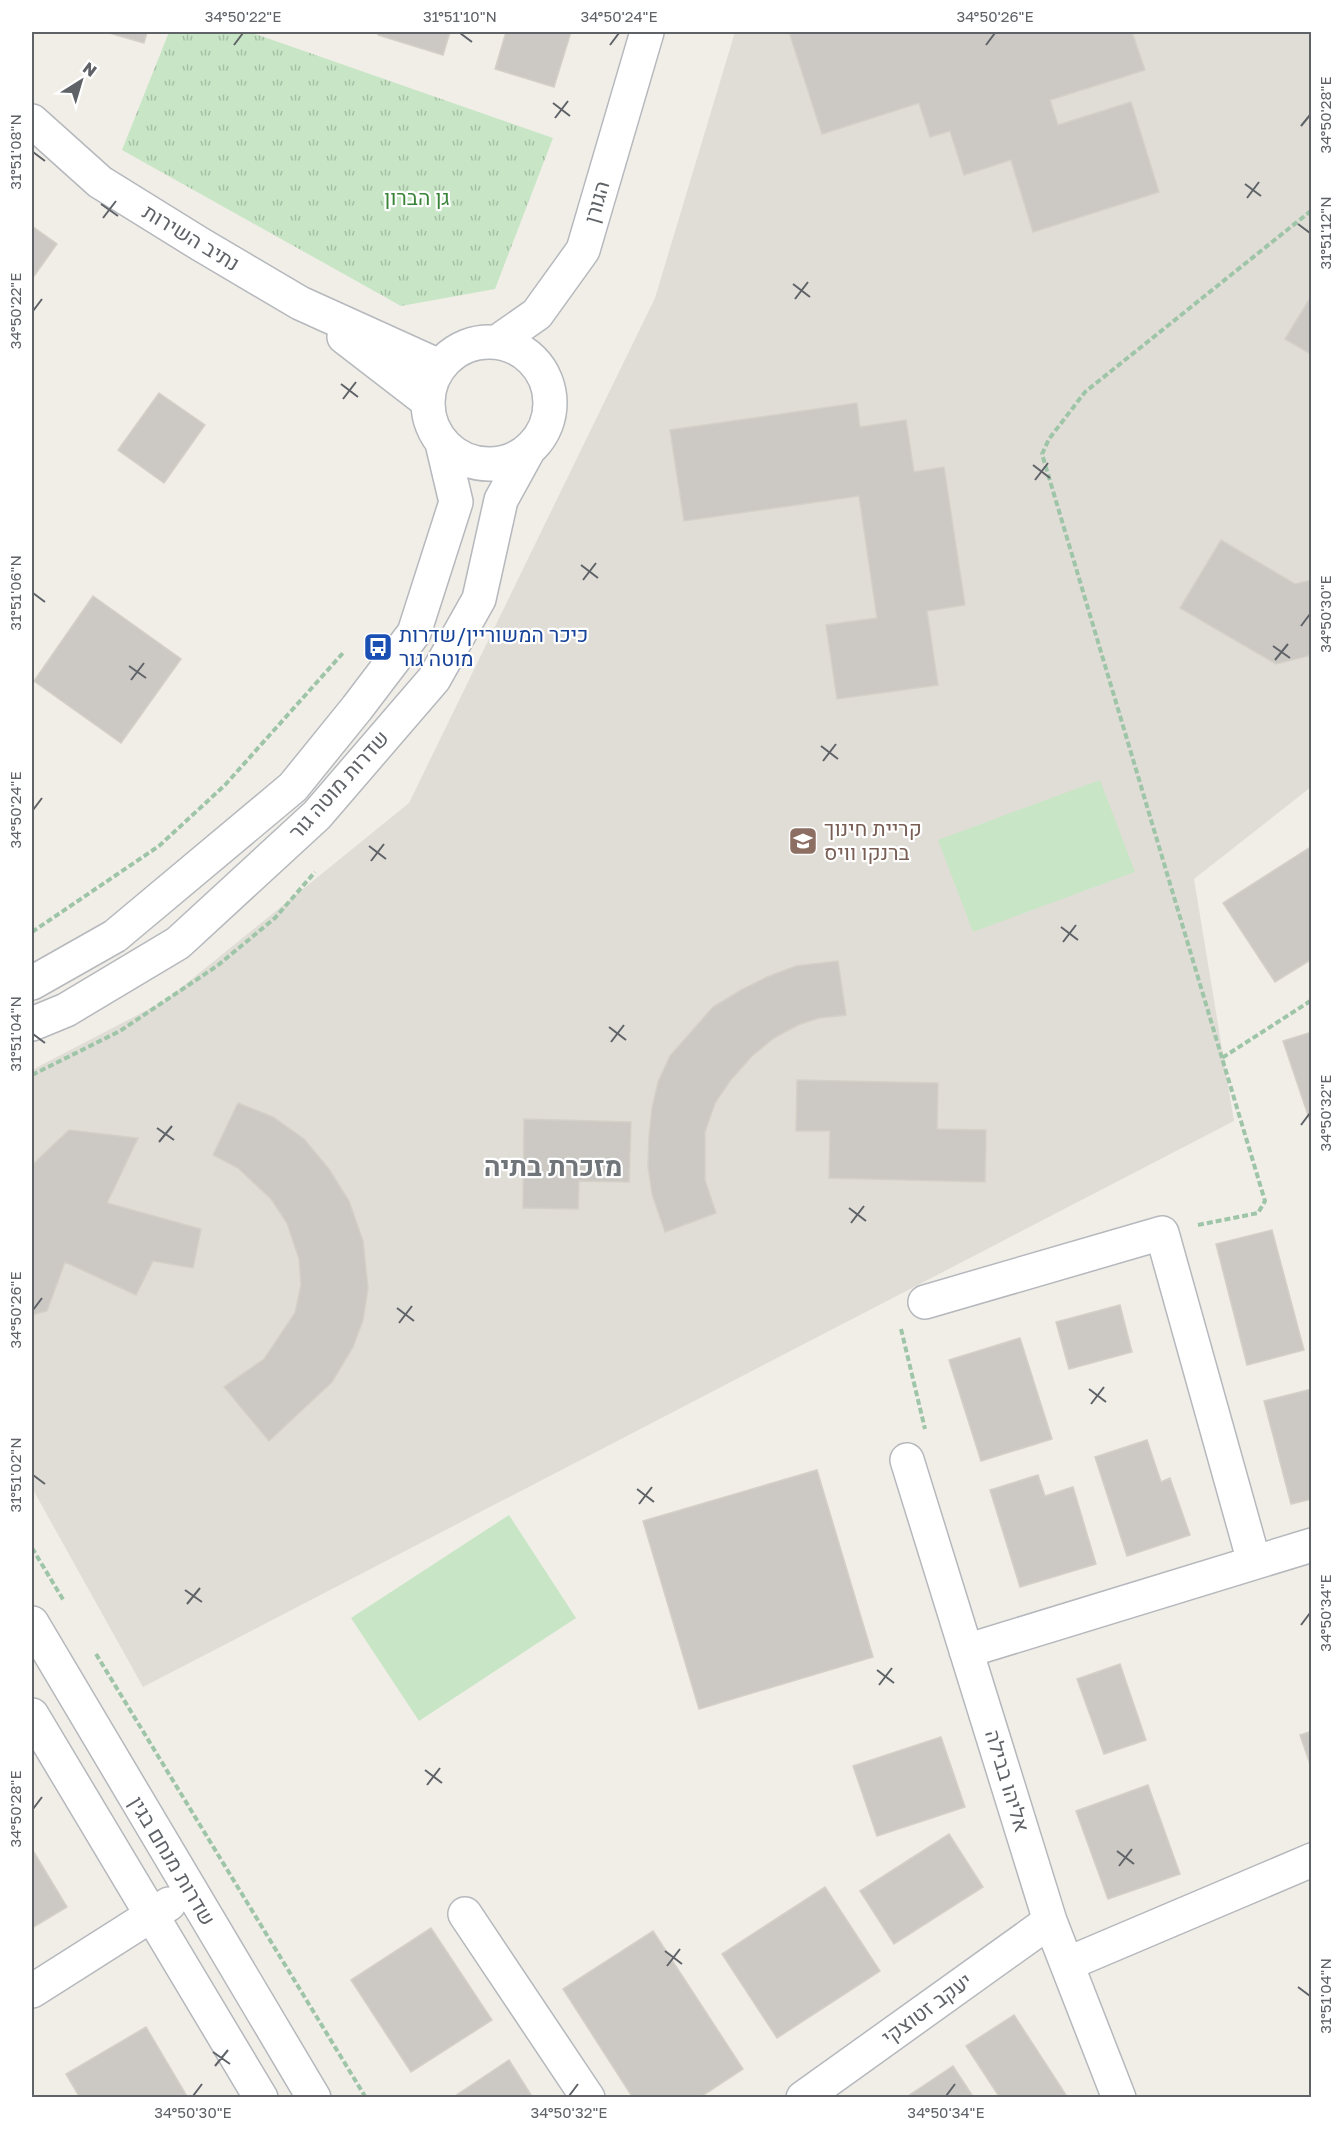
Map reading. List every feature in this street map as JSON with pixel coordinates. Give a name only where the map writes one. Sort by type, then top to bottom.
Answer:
[{"type":"street","name":"הגורן","points":[[497,342],[537,314],[583,250],[647,32]]},
{"type":"street","name":"נתיב השירות","points":[[32,122],[100,182],[300,303],[427,401]]},
{"type":"street","name":"נתיב השירות","points":[[300,303],[439,366]]},
{"type":"street","points":[[475,342],[497,342],[518,348],[536,364],[548,385],[550,408],[544,430],[529,449],[509,461],[486,464],[467,460],[450,451],[442,443],[429,419],[427,401],[430,382],[439,366],[455,351],[475,342]]},
{"type":"street","name":"שדרות מוטה גור","points":[[32,983],[115,936],[292,787],[414,633],[456,502],[442,443]]},
{"type":"street","name":"שדרות מוטה גור","points":[[32,1024],[66,1010],[178,943],[317,815],[434,679],[479,599],[501,500],[529,449]]},
{"type":"street","points":[[925,1302],[1162,1233],[1254,1563]]},
{"type":"street","name":"אליהו בבילה","points":[[907,1460],[1050,1920],[1119,2097]]},
{"type":"street","points":[[966,1651],[1311,1545]]},
{"type":"street","name":"שדרות מנחם בגין","points":[[32,1623],[314,2097]]},
{"type":"street","points":[[32,1715],[261,2097]]},
{"type":"street","points":[[1067,1964],[1311,1860]]},
{"type":"street","points":[[32,1991],[151,1914],[190,1892]]},
{"type":"street","points":[[465,1914],[588,2097]]},
{"type":"street","name":"יעקב זטוצקי","points":[[803,2097],[1050,1920]]},
{"type":"path","points":[[1162,1233],[1258,1213],[1265,1202],[1042,454],[1049,439],[1085,392],[1311,210]]},
{"type":"path","points":[[32,932],[159,846],[225,785],[343,653]]},
{"type":"path","points":[[1222,1058],[1311,1000]]},
{"type":"path","points":[[907,1460],[930,1449],[900,1330],[925,1302]]},
{"type":"path","points":[[32,1548],[66,1604]]},
{"type":"path","points":[[94,1651],[366,2097]]},
{"type":"shaded area","name":"קריית חינוך ברנקו וויס","points":[[735,32],[1311,32],[1311,787],[1194,879],[1234,1121],[143,1687],[32,1488],[32,1070],[166,1000],[409,803],[655,298]]},
{"type":"green space","name":"גן הברון","points":[[169,32],[250,32],[553,138],[495,289],[401,306],[122,150]]},
{"type":"green space","points":[[1100,780],[1135,872],[973,932],[938,840]]},
{"type":"green space","points":[[509,1515],[576,1618],[419,1721],[351,1618]]},
{"type":"building","points":[[106,32],[147,32],[144,43]]},
{"type":"building","points":[[379,32],[450,32],[443,55],[378,35]]},
{"type":"building","points":[[506,32],[571,32],[554,87],[495,69]]},
{"type":"building","points":[[789,32],[1132,32],[1145,70],[1050,100],[1058,125],[1131,102],[1159,192],[1033,232],[1011,160],[964,175],[950,131],[930,137],[919,103],[822,134]]},
{"type":"building","points":[[32,226],[57,244],[32,279]]},
{"type":"building","points":[[1312,295],[1312,355],[1285,339]]},
{"type":"building","points":[[159,393],[205,425],[164,483],[118,450]]},
{"type":"building","points":[[857,403],[860,427],[906,420],[914,472],[944,467],[965,605],[927,611],[938,685],[837,699],[826,625],[877,618],[859,496],[684,521],[670,430]]},
{"type":"building","points":[[1221,540],[1295,584],[1312,580],[1312,655],[1276,664],[1180,608]]},
{"type":"building","points":[[93,596],[181,659],[121,743],[34,681]]},
{"type":"building","points":[[1312,846],[1312,959],[1275,982],[1223,903]]},
{"type":"building","points":[[838,961],[846,1015],[819,1018],[798,1025],[774,1038],[752,1056],[730,1081],[715,1103],[705,1132],[705,1180],[716,1213],[665,1232],[652,1194],[648,1166],[652,1108],[658,1082],[670,1056],[713,1007],[741,990],[796,966]]},
{"type":"building","points":[[1312,1032],[1312,1127],[1283,1041]]},
{"type":"building","points":[[797,1080],[938,1083],[937,1129],[986,1130],[985,1182],[829,1178],[830,1131],[796,1131]]},
{"type":"building","points":[[238,1103],[273,1117],[304,1139],[329,1169],[349,1201],[363,1241],[368,1288],[363,1320],[353,1347],[332,1382],[269,1441],[224,1387],[264,1359],[295,1313],[301,1285],[299,1259],[287,1223],[271,1199],[238,1168],[213,1155]]},
{"type":"building","points":[[524,1119],[631,1122],[629,1182],[579,1181],[578,1209],[523,1208]]},
{"type":"building","points":[[69,1130],[138,1138],[107,1203],[201,1229],[193,1268],[153,1261],[136,1295],[65,1262],[47,1311],[32,1315],[32,1165]]},
{"type":"building","points":[[1272,1230],[1304,1350],[1247,1365],[1216,1244]]},
{"type":"building","points":[[1120,1305],[1132,1352],[1069,1369],[1056,1322]]},
{"type":"building","points":[[1020,1338],[1052,1439],[981,1461],[949,1360]]},
{"type":"building","points":[[1312,1389],[1312,1499],[1291,1504],[1264,1401]]},
{"type":"building","points":[[1147,1440],[1161,1482],[1170,1478],[1190,1535],[1127,1556],[1095,1457]]},
{"type":"building","points":[[817,1470],[873,1657],[699,1709],[643,1521]]},
{"type":"building","points":[[1038,1475],[1045,1496],[1073,1487],[1096,1564],[1020,1587],[990,1490]]},
{"type":"building","points":[[1120,1664],[1146,1740],[1104,1754],[1077,1679]]},
{"type":"building","points":[[1312,1731],[1312,1770],[1300,1735]]},
{"type":"building","points":[[941,1737],[965,1807],[877,1836],[853,1766]]},
{"type":"building","points":[[1148,1785],[1180,1874],[1108,1899],[1076,1811]]},
{"type":"building","points":[[949,1834],[983,1887],[894,1944],[860,1891]]},
{"type":"building","points":[[32,1849],[67,1907],[32,1928]]},
{"type":"building","points":[[825,1887],[880,1971],[777,2038],[722,1954]]},
{"type":"building","points":[[431,1928],[492,2020],[411,2072],[351,1980]]},
{"type":"building","points":[[653,1931],[743,2069],[699,2098],[633,2098],[563,1989]]},
{"type":"building","points":[[1014,2015],[1068,2098],[1000,2098],[966,2046]]},
{"type":"building","points":[[146,2027],[188,2098],[80,2098],[66,2074]]},
{"type":"building","points":[[509,2060],[533,2098],[452,2098]]},
{"type":"building","points":[[953,2066],[974,2098],[905,2098]]},
{"type":"place","name":"כיכר המשוריין/שדרות מוטה גור","points":[[378,647]]},
{"type":"place","name":"קריית חינוך ברנקו וויס","points":[[803,841]]},
{"type":"district","name":"מזכרת בתיה","points":[[553,1167]]}]
